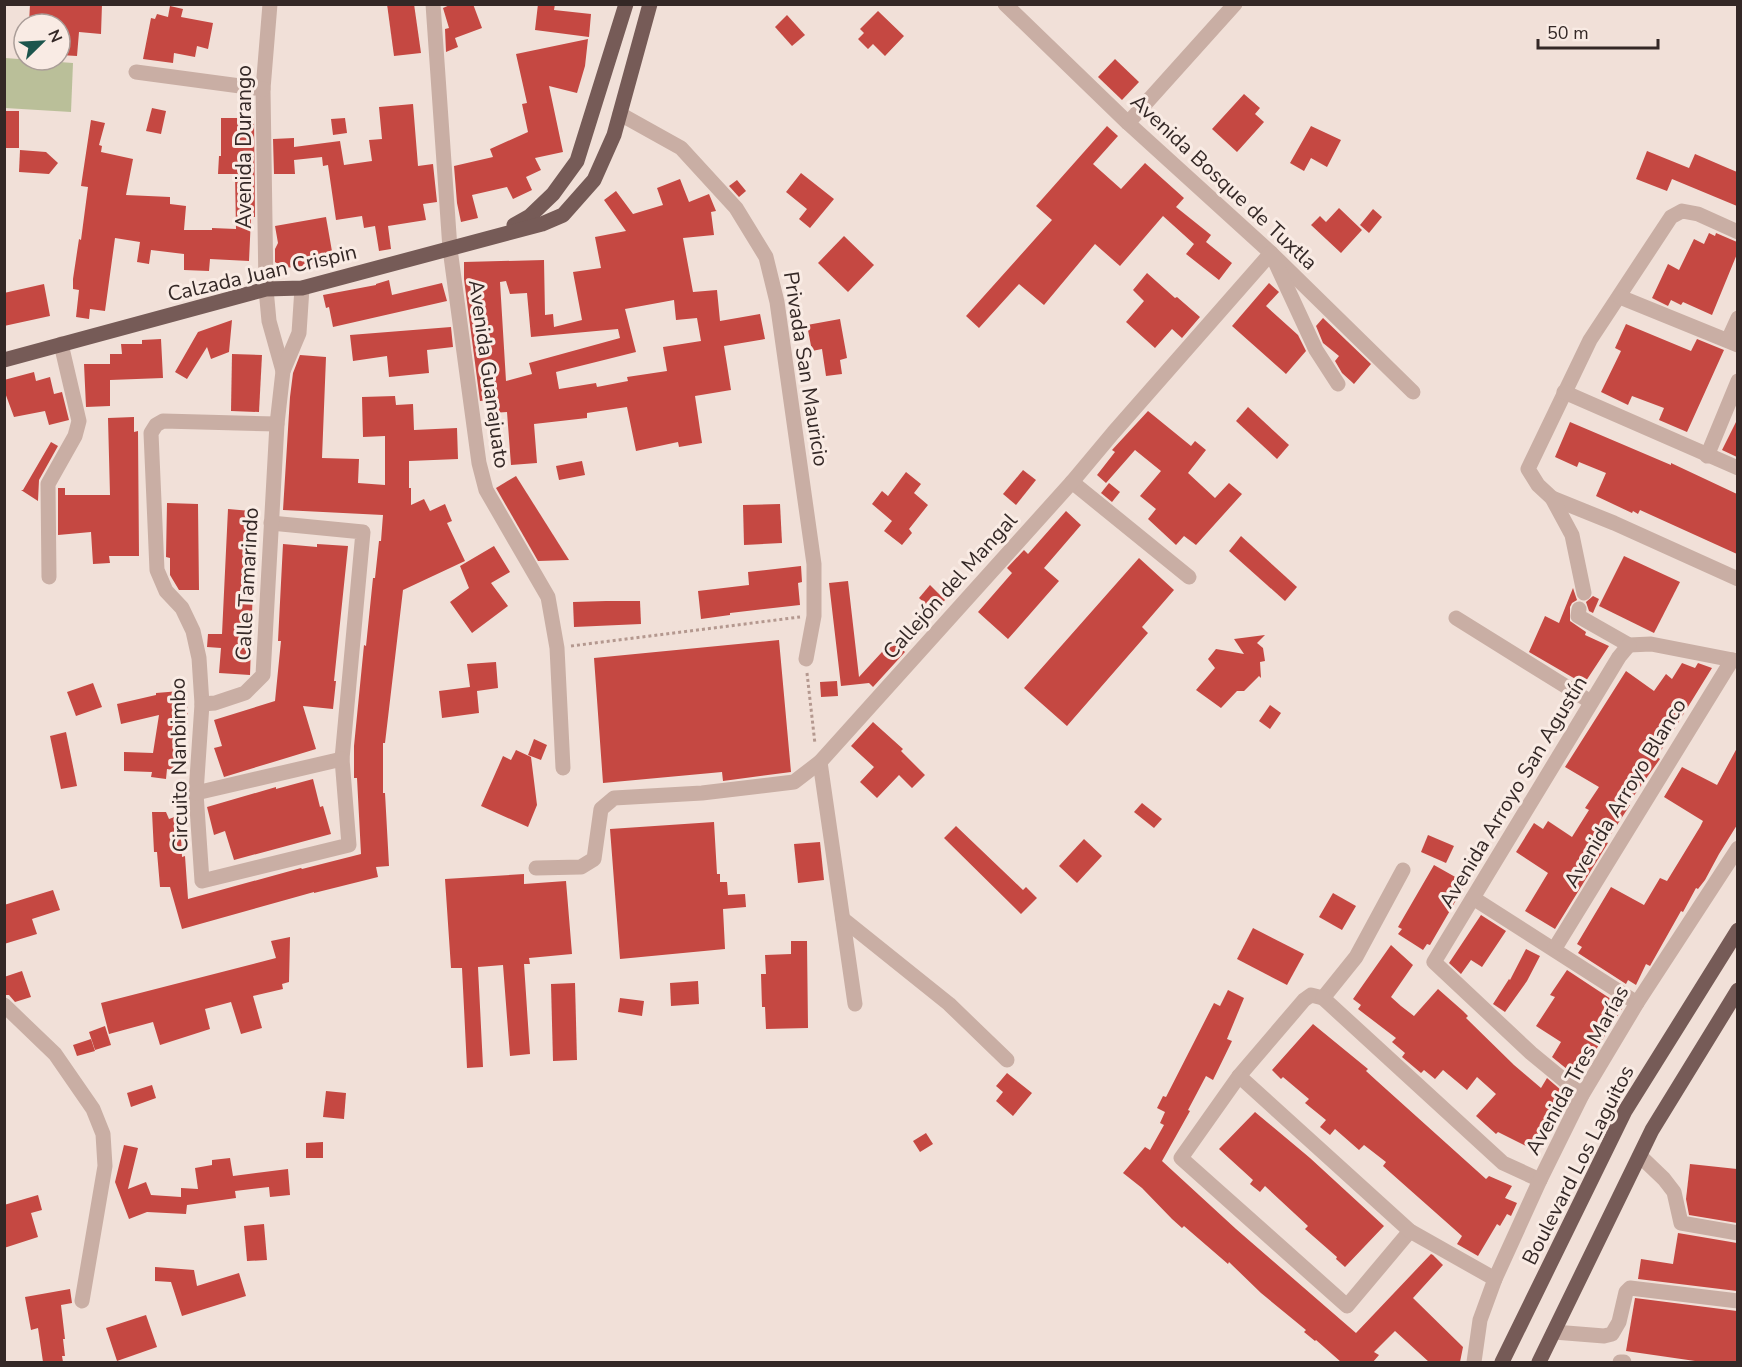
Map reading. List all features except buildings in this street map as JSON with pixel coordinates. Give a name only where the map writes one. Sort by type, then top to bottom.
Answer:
[{"type":"main road","name":"Calzada Juan Crispin","points":[[494,236],[530,216],[553,194],[577,161],[626,4]]},
{"type":"main road","name":"Calzada Juan Crispin","points":[[4,360],[266,289],[302,288],[542,224],[563,215],[594,180],[614,135],[650,4]]},
{"type":"main road","name":"Boulevard Los Laguitos","points":[[1502,1362],[1625,1111],[1737,930]]},
{"type":"main road","points":[[1539,1362],[1652,1130],[1737,990]]},
{"type":"street","name":"Avenida Durango","points":[[266,289],[263,89],[270,4]]},
{"type":"street","name":"Avenida Guanajuato","points":[[432,4],[450,249],[481,472],[486,490],[548,597],[558,648],[563,768]]},
{"type":"street","name":"Avenida Bosque de Tuxtla","points":[[1005,4],[1128,123],[1271,253],[1413,392]]},
{"type":"street","points":[[1128,123],[1235,4]]},
{"type":"street","points":[[136,72],[263,89]]},
{"type":"street","name":"Privada San Mauricio","points":[[620,114],[681,148],[736,208],[766,257],[777,302],[813,553],[814,616],[806,659]]},
{"type":"street","points":[[1584,592],[1572,535],[1552,498],[1538,485],[1528,469],[1590,340],[1671,217],[1682,211],[1698,214],[1737,232]]},
{"type":"street","points":[[1271,253],[1316,350],[1338,384]]},
{"type":"street","name":"Callejón del Mangal","points":[[537,868],[581,867],[594,859],[601,809],[614,798],[702,793],[794,782],[820,762],[1072,482],[1271,253]]},
{"type":"street","points":[[278,424],[284,371],[299,333],[302,288]]},
{"type":"street","points":[[266,289],[269,321],[284,371]]},
{"type":"street","points":[[1620,297],[1733,342],[1737,318]]},
{"type":"street","points":[[49,577],[48,484],[75,436],[79,421],[62,344]]},
{"type":"street","points":[[1707,456],[1737,381]]},
{"type":"street","points":[[1564,392],[1737,468]]},
{"type":"street","name":"Circuito Nanbimbo","points":[[271,523],[363,532],[342,759],[350,844],[202,881],[196,793],[202,704],[199,658],[194,631],[182,608],[166,591],[157,570],[151,433],[156,425],[164,421],[278,424]]},
{"type":"street","name":"Calle Tamarindo","points":[[202,704],[215,704],[245,693],[263,675],[278,424]]},
{"type":"street","points":[[1072,482],[1189,577]]},
{"type":"street","points":[[1552,498],[1614,523],[1737,579]]},
{"type":"street","points":[[1578,612],[1629,645],[1651,644],[1735,660]]},
{"type":"street","points":[[1456,618],[1591,702]]},
{"type":"street","name":"Avenida Arroyo San Agustín","points":[[1582,1095],[1531,1053],[1434,962],[1591,702],[1629,645]]},
{"type":"street","name":"Avenida Arroyo Blanco","points":[[1555,948],[1735,660]]},
{"type":"street","points":[[196,793],[342,759]]},
{"type":"street","points":[[820,762],[855,1004]]},
{"type":"street","name":"Avenida Tres Marías","points":[[1474,1362],[1480,1320],[1495,1278],[1539,1180],[1582,1095],[1637,1003],[1737,848]]},
{"type":"street","points":[[1323,998],[1356,957],[1403,870]]},
{"type":"street","points":[[1473,898],[1555,948],[1637,1003]]},
{"type":"street","points":[[843,919],[949,1004],[1007,1060]]},
{"type":"street","points":[[1410,1232],[1347,1306],[1181,1158],[1239,1076],[1304,1000],[1311,995],[1323,998],[1503,1163],[1539,1180]]},
{"type":"street","points":[[4,1005],[55,1054],[93,1108],[103,1134],[105,1167],[82,1301]]},
{"type":"street","points":[[1239,1076],[1410,1232],[1495,1278]]},
{"type":"street","points":[[1640,1156],[1674,1192],[1681,1223],[1737,1233]]},
{"type":"street","points":[[1554,1332],[1604,1336],[1612,1334],[1619,1322],[1626,1292],[1630,1288],[1737,1300]]},
{"type":"path","points":[[558,648],[814,616]]},
{"type":"path","points":[[806,659],[815,742],[820,762]]},
{"type":"green space","points":[[5,58],[12,59],[12,72],[72,72],[73,63],[71,112],[5,108]]}]
